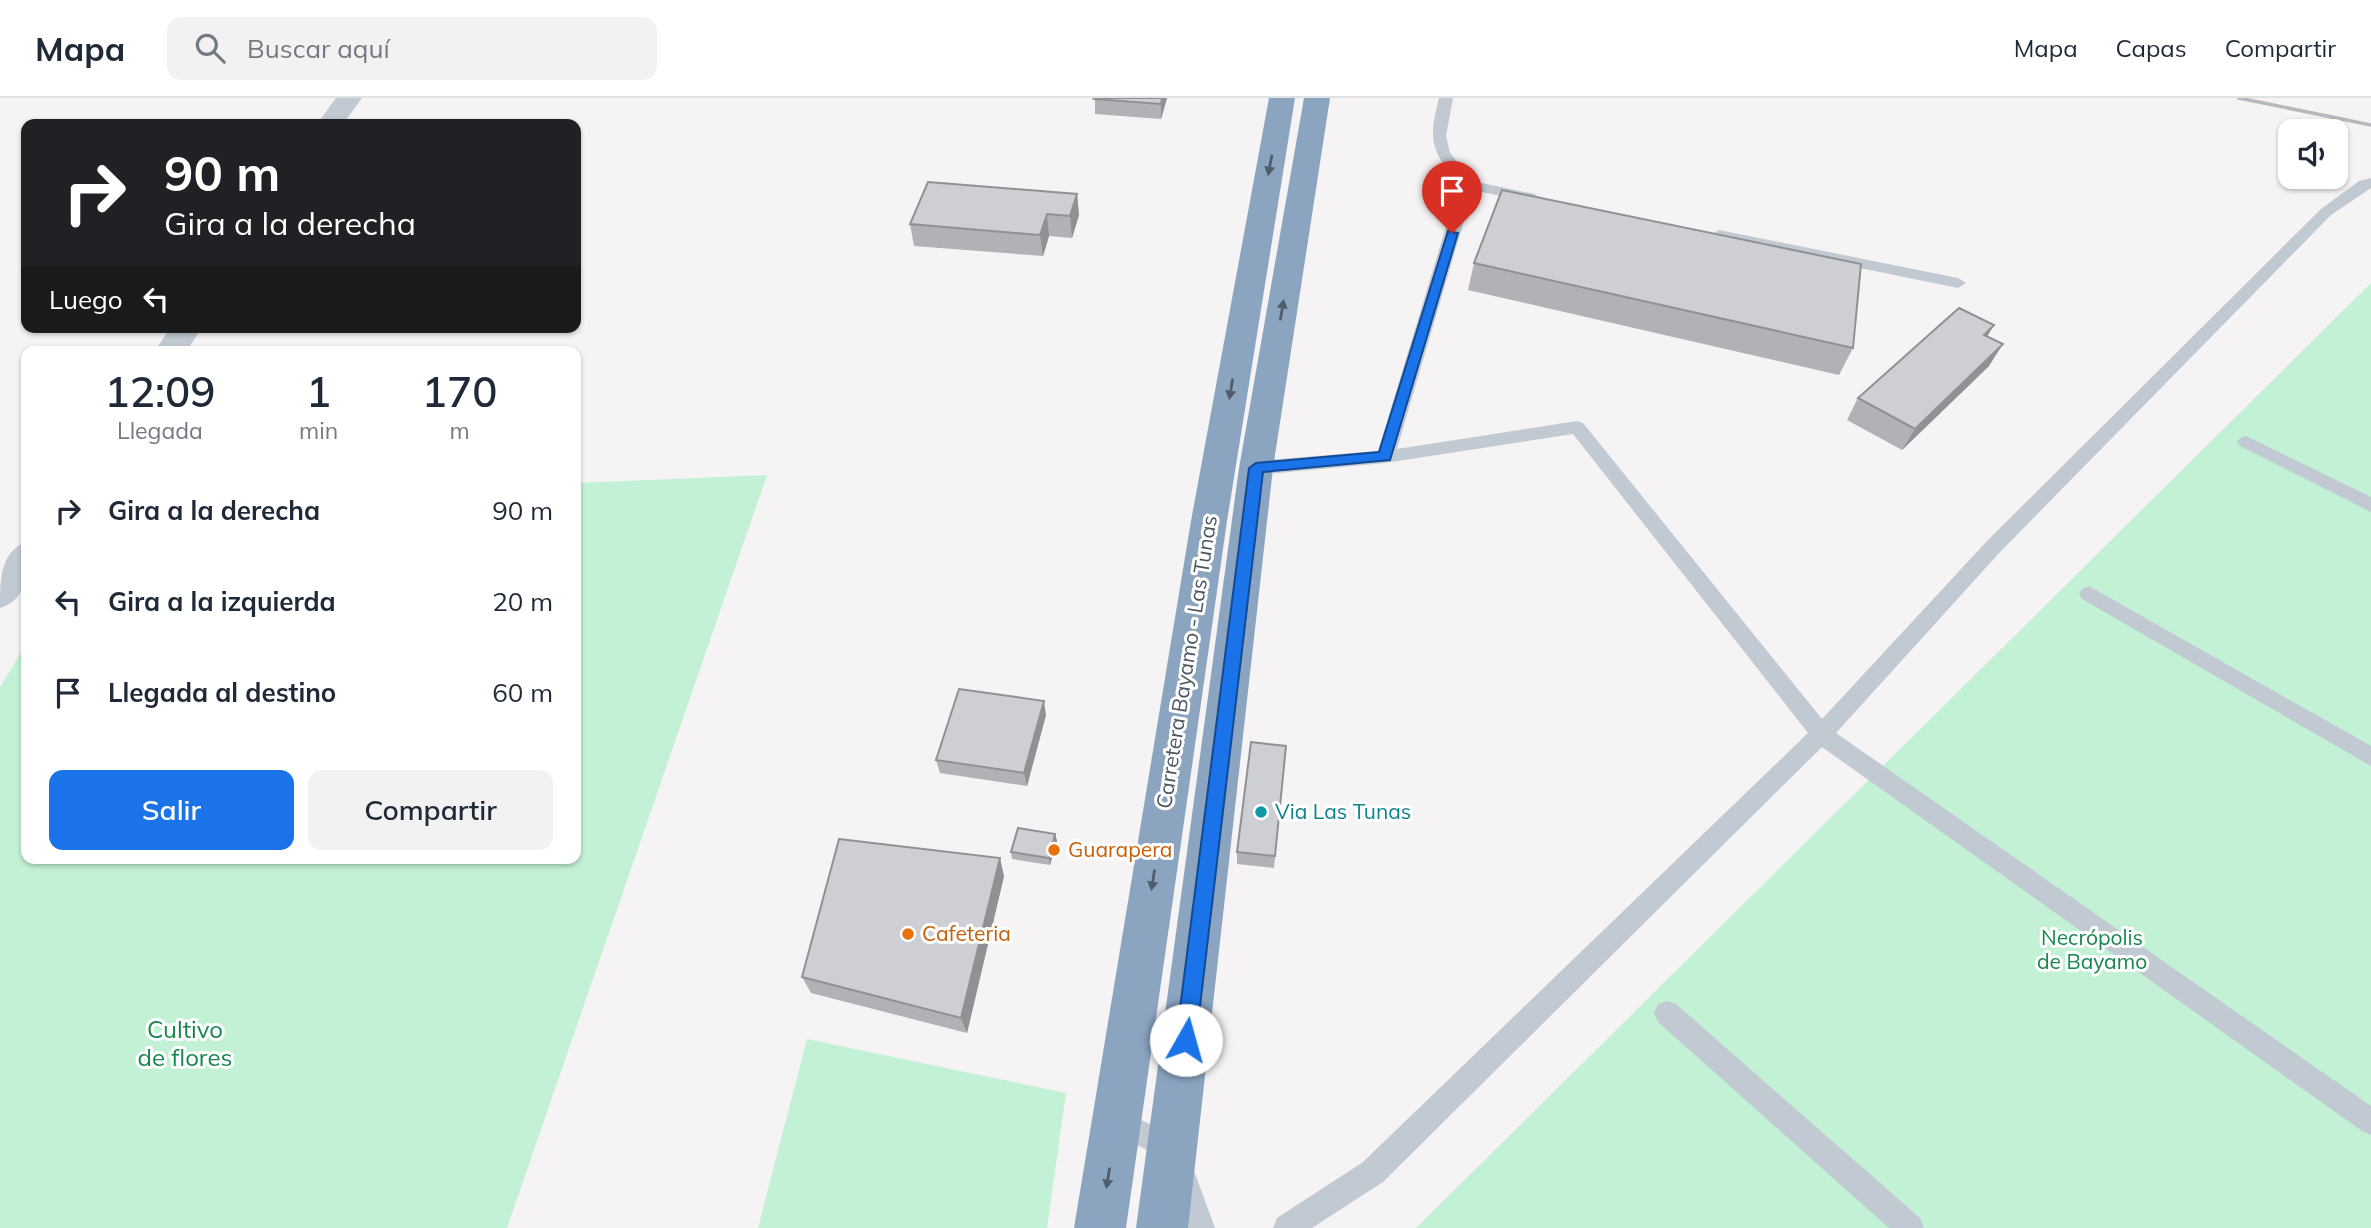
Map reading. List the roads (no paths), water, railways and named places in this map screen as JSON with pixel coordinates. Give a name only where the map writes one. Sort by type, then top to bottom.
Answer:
[{"type":"highway","name":"Carretera Bayamo - Las Tunas","points":[[1100,1228],[1191,629],[1253,253],[1282,98]]},
{"type":"highway","name":"Carretera Bayamo - Las Tunas","points":[[1162,1228],[1256,468],[1317,98]]},
{"type":"street","points":[[334,119],[349,98]]},
{"type":"street","points":[[0,594],[21,563]]},
{"type":"lane","points":[[1446,98],[1436,134],[1442,156],[1467,184],[1549,200]]},
{"type":"lane","points":[[1287,1228],[1373,1172],[1821,734],[1994,546],[2326,212],[2364,184],[2371,183]]},
{"type":"lane","points":[[1385,457],[1467,184]]},
{"type":"lane","points":[[1699,231],[1958,284]]},
{"type":"lane","points":[[1256,468],[1385,457],[1577,427],[1821,734],[2371,1122]]},
{"type":"lane","points":[[2246,442],[2371,505]]},
{"type":"lane","points":[[2088,594],[2371,757]]},
{"type":"lane","points":[[1667,1013],[1910,1228]]},
{"type":"lane","points":[[1116,1122],[1172,1149],[1201,1228]]},
{"type":"railway","points":[[2239,98],[2371,125]]},
{"type":"place","name":"Via Las Tunas","points":[[1261,812]]},
{"type":"place","name":"Guarapera","points":[[1054,850]]},
{"type":"place","name":"Cafeteria","points":[[908,934]]},
{"type":"park label","name":"Necrópolis de Bayamo","points":[[2092,950]]},
{"type":"park label","name":"Cultivo de flores","points":[[185,1044]]}]
